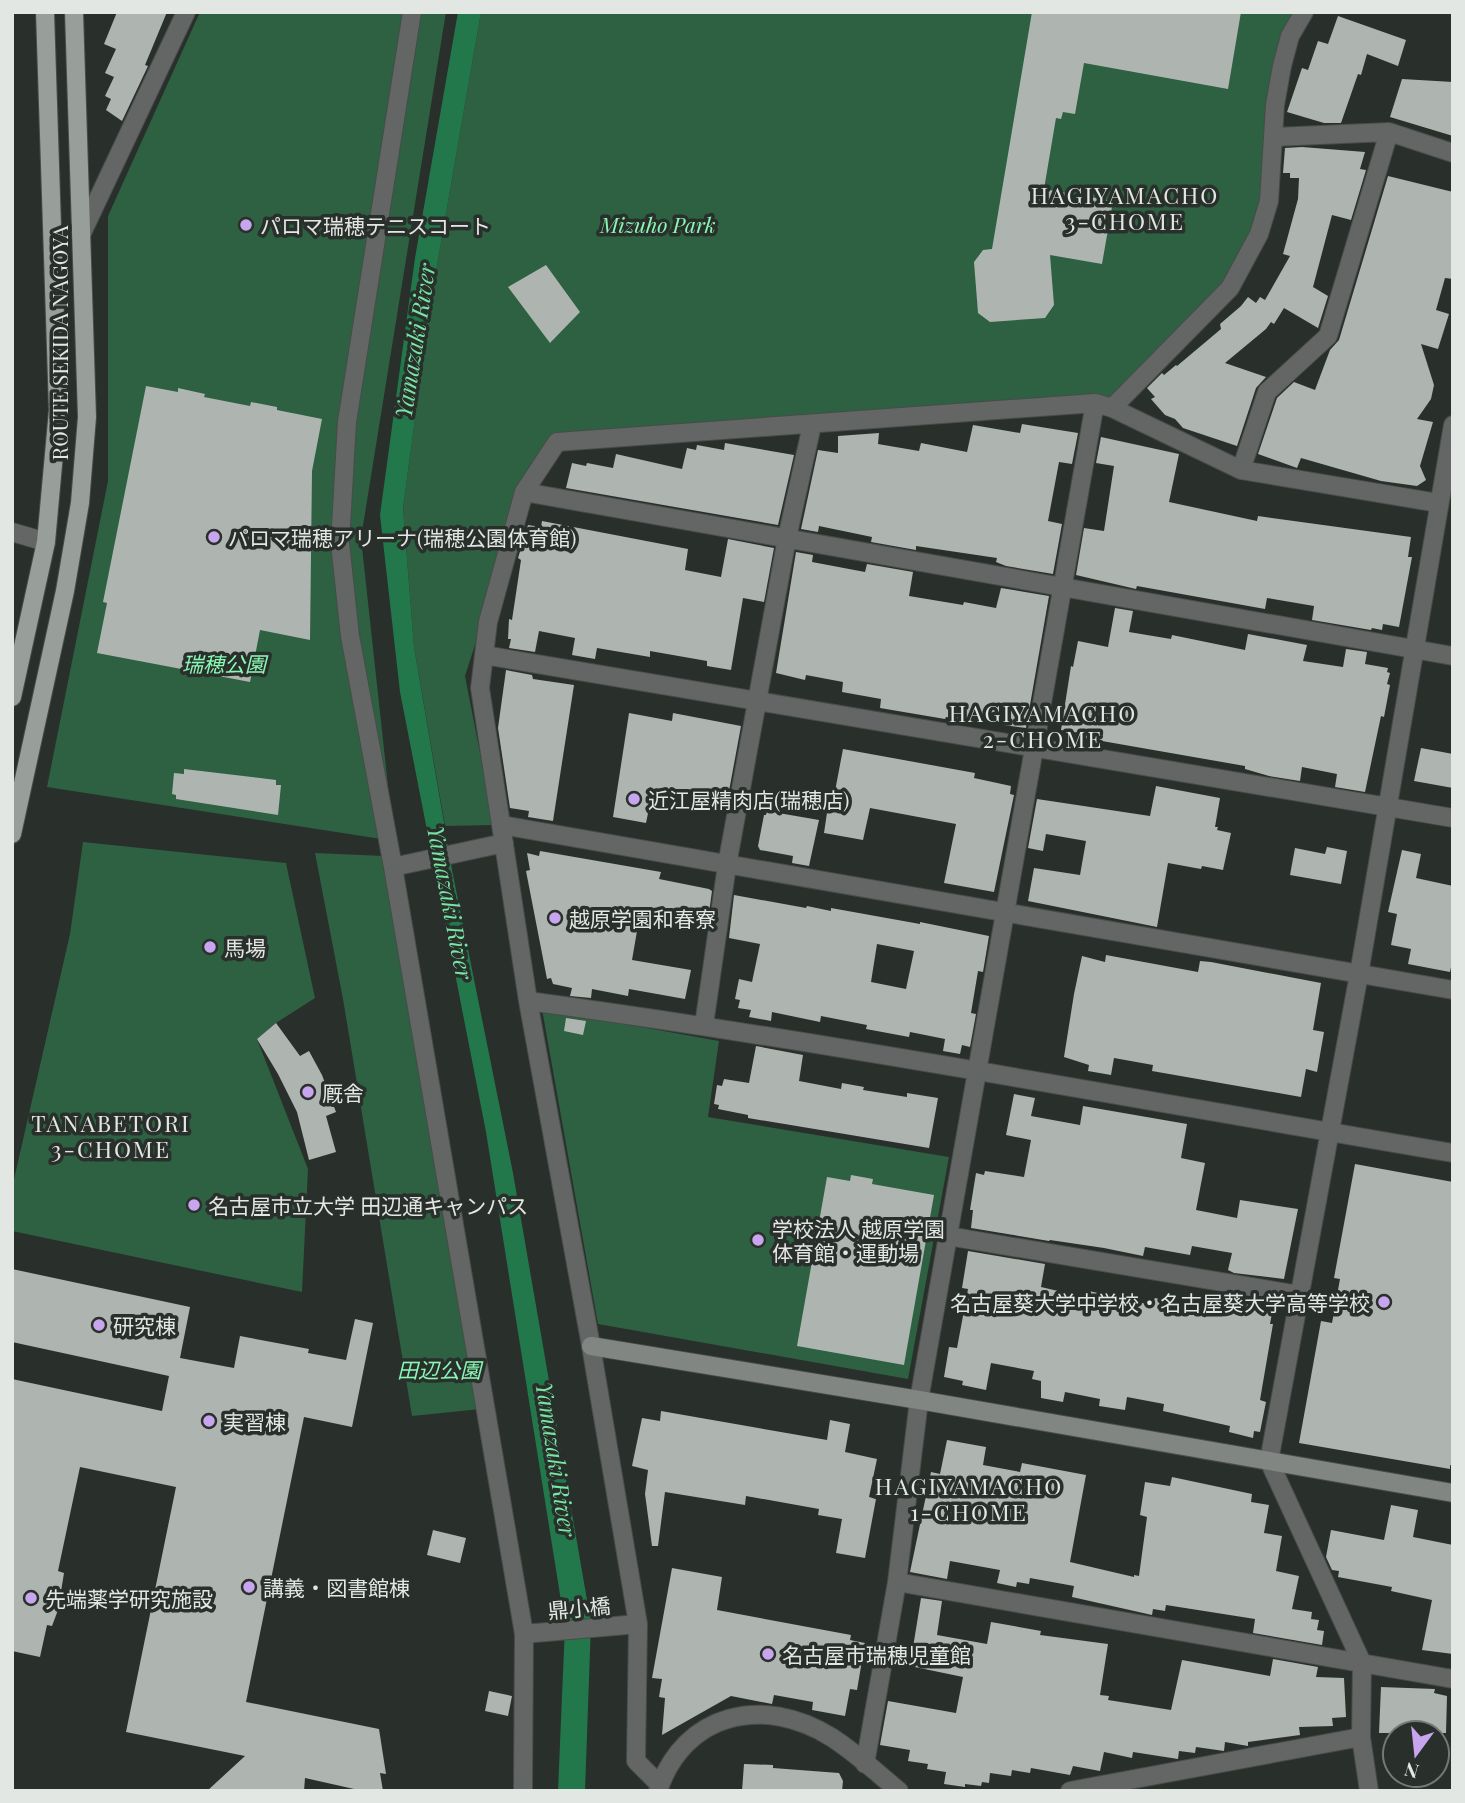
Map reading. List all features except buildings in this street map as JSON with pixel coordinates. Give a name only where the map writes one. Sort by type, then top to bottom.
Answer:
[{"type":"main road","name":"ROUTE SEKIDA NAGOYA","points":[[12,697],[46,542],[58,410],[45,12]]},
{"type":"main road","name":"ROUTE SEKIDA NAGOYA","points":[[12,834],[65,591],[80,503],[87,417],[74,12]]},
{"type":"street","points":[[81,235],[186,12]]},
{"type":"street","points":[[412,12],[347,422],[340,542],[350,636],[400,865],[529,1634],[523,1791]]},
{"type":"street","points":[[865,1764],[897,1582],[919,1400],[1063,587],[1103,405],[1230,288],[1259,234],[1269,201],[1275,105],[1282,66],[1290,36],[1304,12]]},
{"type":"street","points":[[1274,137],[1389,132],[1453,153]]},
{"type":"street","points":[[1241,470],[1266,392],[1328,336],[1389,132]]},
{"type":"street","points":[[899,1791],[830,1736],[799,1723],[753,1714],[728,1717],[707,1727],[684,1744],[666,1770],[659,1788],[636,1761],[633,1625],[591,1346],[528,1001],[495,845],[501,825],[480,688],[488,622],[524,492],[557,442],[1103,405],[1241,470],[1444,496]]},
{"type":"street","points":[[704,1025],[727,865],[787,538],[811,425]]},
{"type":"street","points":[[1370,1791],[1361,1737],[1362,1663],[1269,1461],[1444,496],[1453,425]]},
{"type":"street","points":[[524,492],[1453,656]]},
{"type":"street","points":[[12,532],[46,542]]},
{"type":"street","points":[[484,655],[1453,818]]},
{"type":"street","points":[[501,825],[1453,990]]},
{"type":"street","points":[[400,865],[495,845]]},
{"type":"street","points":[[528,1001],[704,1025],[977,1069],[1453,1153]]},
{"type":"street","points":[[948,1236],[1299,1295]]},
{"type":"street","points":[[591,1346],[1453,1493]]},
{"type":"street","points":[[897,1582],[1453,1679]]},
{"type":"street","name":"鼎小橋","points":[[529,1634],[633,1625]]},
{"type":"street","points":[[1070,1791],[1361,1737]]},
{"type":"green space","name":"瑞穂公園","points":[[200,12],[446,12],[361,538],[394,841],[47,787],[108,481],[108,216]]},
{"type":"green space","name":"Mizuho Park","points":[[481,12],[1304,12],[1290,36],[1269,201],[1230,288],[1112,408],[557,442],[524,492],[465,676],[494,825],[445,826],[414,647],[403,508],[431,300]]},
{"type":"green space","points":[[83,842],[286,863],[315,998],[257,1039],[308,1169],[302,1292],[12,1231],[12,1188],[70,934]]},
{"type":"green space","name":"田辺公園","points":[[315,853],[384,856],[481,1409],[412,1416],[343,999]]},
{"type":"green space","name":"学校法人 越原学園 体育館・運動場","points":[[542,1009],[719,1041],[708,1117],[949,1157],[908,1379],[598,1324]]},
{"type":"water","name":"Yamazaki River","points":[[458,12],[481,12],[431,300],[403,508],[414,647],[452,870],[513,1173],[591,1623],[585,1791],[558,1791],[565,1626],[486,1132],[400,692],[380,515],[415,258]]},
{"type":"place","name":"パロマ瑞穂テニスコート","points":[[246,225]]},
{"type":"place","name":"パロマ瑞穂アリーナ(瑞穂公園体育館)","points":[[214,537]]},
{"type":"place","name":"近江屋精肉店(瑞穂店)","points":[[634,799]]},
{"type":"place","name":"越原学園和春寮","points":[[555,918]]},
{"type":"place","name":"馬場","points":[[210,947]]},
{"type":"place","name":"厩舎","points":[[308,1092]]},
{"type":"place","name":"名古屋市立大学 田辺通キャンパス","points":[[194,1205]]},
{"type":"place","name":"学校法人 越原学園 体育館・運動場","points":[[758,1240]]},
{"type":"place","name":"名古屋葵大学中学校・名古屋葵大学高等学校","points":[[1384,1302]]},
{"type":"place","name":"研究棟","points":[[99,1325]]},
{"type":"place","name":"実習棟","points":[[209,1421]]},
{"type":"place","name":"講義・図書館棟","points":[[249,1587]]},
{"type":"place","name":"先端薬学研究施設","points":[[31,1598]]},
{"type":"place","name":"名古屋市瑞穂児童館","points":[[768,1654]]},
{"type":"district","name":"HAGIYAMACHO 3-CHOME","points":[[1125,207]]},
{"type":"district","name":"HAGIYAMACHO 2-CHOME","points":[[1043,725]]},
{"type":"district","name":"TANABETORI 3-CHOME","points":[[111,1135]]},
{"type":"district","name":"HAGIYAMACHO 1-CHOME","points":[[969,1498]]}]
